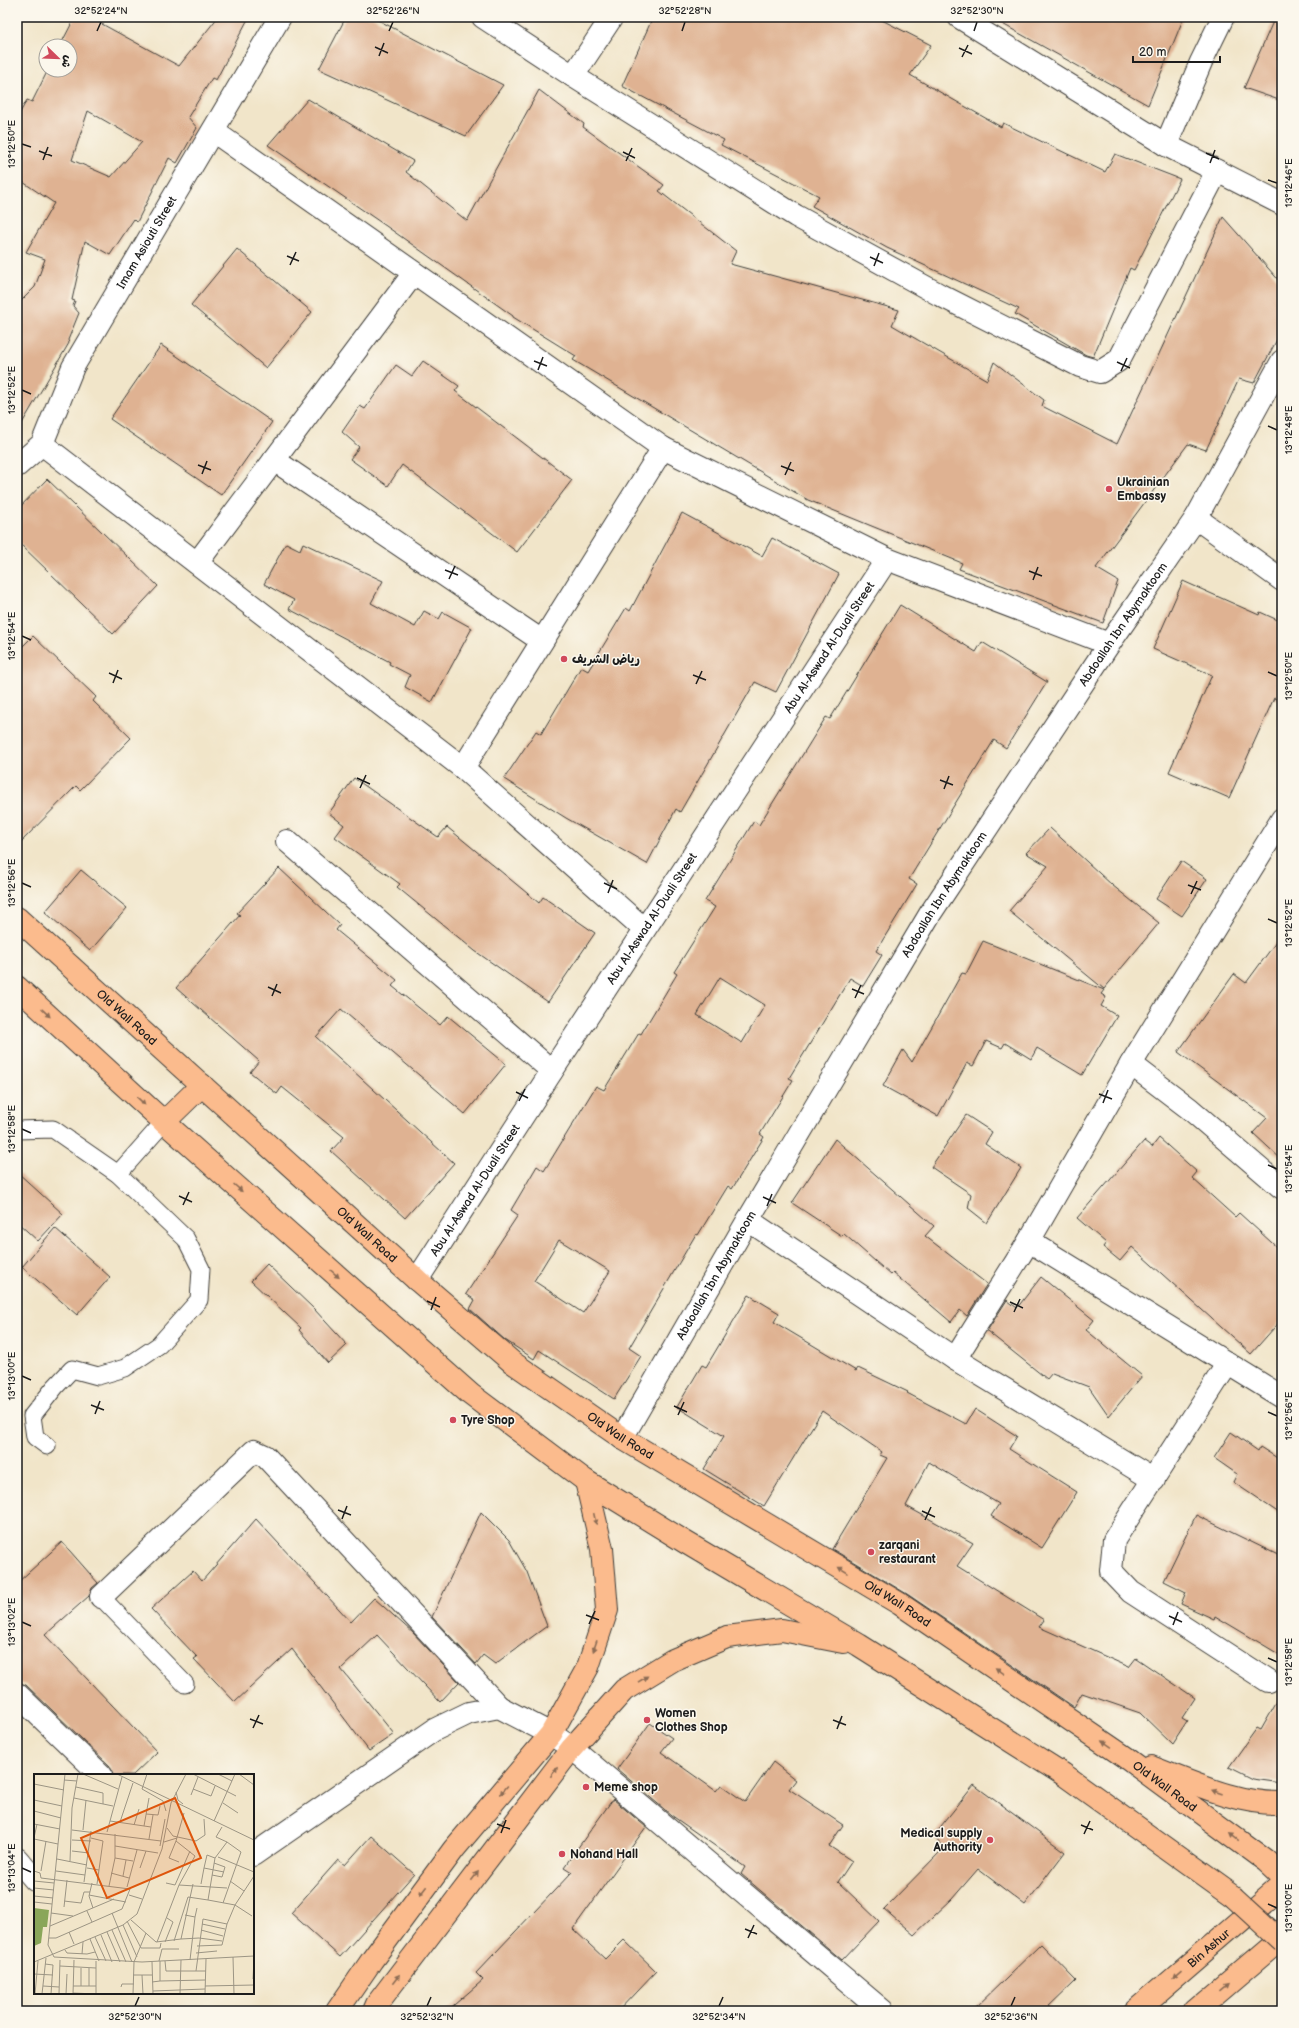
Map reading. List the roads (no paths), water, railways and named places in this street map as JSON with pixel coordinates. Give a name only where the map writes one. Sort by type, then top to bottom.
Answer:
[{"type":"main road","name":"Old Wall Road","points":[[17,918],[417,1280],[512,1362],[622,1438],[900,1604],[1125,1757],[1266,1861],[1282,1876]]},
{"type":"main road","points":[[17,987],[164,1122],[470,1394],[586,1481],[685,1542],[859,1645],[1063,1774],[1233,1896],[1282,1941]]},
{"type":"main road","points":[[164,1122],[202,1085]]},
{"type":"main road","points":[[337,2011],[372,1960],[454,1849],[551,1734],[588,1667],[607,1610],[602,1549],[586,1481]]},
{"type":"main road","points":[[374,2011],[377,2004],[572,1748],[624,1690],[673,1660],[727,1637],[782,1630],[859,1645]]},
{"type":"main road","points":[[1125,1757],[1236,1799],[1262,1803],[1282,1803]]},
{"type":"main road","name":"Bin Ashur","points":[[1136,2011],[1282,1885]]},
{"type":"main road","points":[[1195,2011],[1282,1937]]},
{"type":"street","name":"Imam Asiouti Street","points":[[17,466],[42,444],[73,367],[280,17]]},
{"type":"street","points":[[483,17],[573,76],[796,216],[947,299],[1080,366],[1100,372],[1119,360],[1217,172]]},
{"type":"street","points":[[573,76],[612,17]]},
{"type":"street","points":[[959,17],[1166,145],[1282,204]]},
{"type":"street","points":[[1166,145],[1201,62],[1222,17]]},
{"type":"street","points":[[212,131],[663,448],[887,559],[1109,644]]},
{"type":"street","points":[[197,563],[414,273]]},
{"type":"street","name":"Abdoallah Ibn Abymaktoom","points":[[622,1438],[748,1220],[930,914],[1109,644],[1196,518],[1282,361]]},
{"type":"street","points":[[42,444],[463,768],[644,929]]},
{"type":"street","points":[[463,768],[663,448]]},
{"type":"street","points":[[274,460],[542,641]]},
{"type":"street","points":[[1196,518],[1282,580]]},
{"type":"street","name":"Abu Al-Aswad Al-Duali Street","points":[[417,1280],[644,929],[887,559]]},
{"type":"street","points":[[956,1359],[1028,1242],[1130,1064],[1281,825]]},
{"type":"street","points":[[287,841],[552,1071]]},
{"type":"street","points":[[1130,1064],[1190,1109],[1282,1188]]},
{"type":"street","points":[[748,1220],[956,1359],[1154,1480]]},
{"type":"street","points":[[1028,1242],[1282,1397]]},
{"type":"street","points":[[1228,1363],[1114,1540],[1111,1571],[1132,1592],[1268,1681]]},
{"type":"street","points":[[101,1597],[254,1451],[265,1456],[499,1707],[551,1734],[572,1748],[883,2011]]},
{"type":"street","points":[[17,1694],[99,1774]]},
{"type":"street","points":[[254,1854],[434,1730],[469,1714],[499,1707]]},
{"type":"street","points":[[17,1859],[34,1879]]},
{"type":"lane","points":[[118,1174],[164,1122]]},
{"type":"lane","points":[[17,1130],[53,1129],[118,1174],[186,1240],[201,1269],[199,1300],[159,1346],[125,1368],[98,1376],[72,1369],[55,1387],[32,1416],[35,1437],[47,1446]]},
{"type":"lane","points":[[101,1597],[185,1684]]},
{"type":"place","name":"Ukrainian Embassy","points":[[1109,489]]},
{"type":"place","name":"رياض الشريف","points":[[564,659]]},
{"type":"place","name":"Tyre Shop","points":[[453,1420]]},
{"type":"place","name":"zarqani restaurant","points":[[871,1552]]},
{"type":"place","name":"Women Clothes Shop","points":[[647,1720]]},
{"type":"place","name":"Meme shop","points":[[586,1787]]},
{"type":"place","name":"Medical supply Authority","points":[[990,1840]]},
{"type":"place","name":"Nohand Hall","points":[[562,1854]]}]
